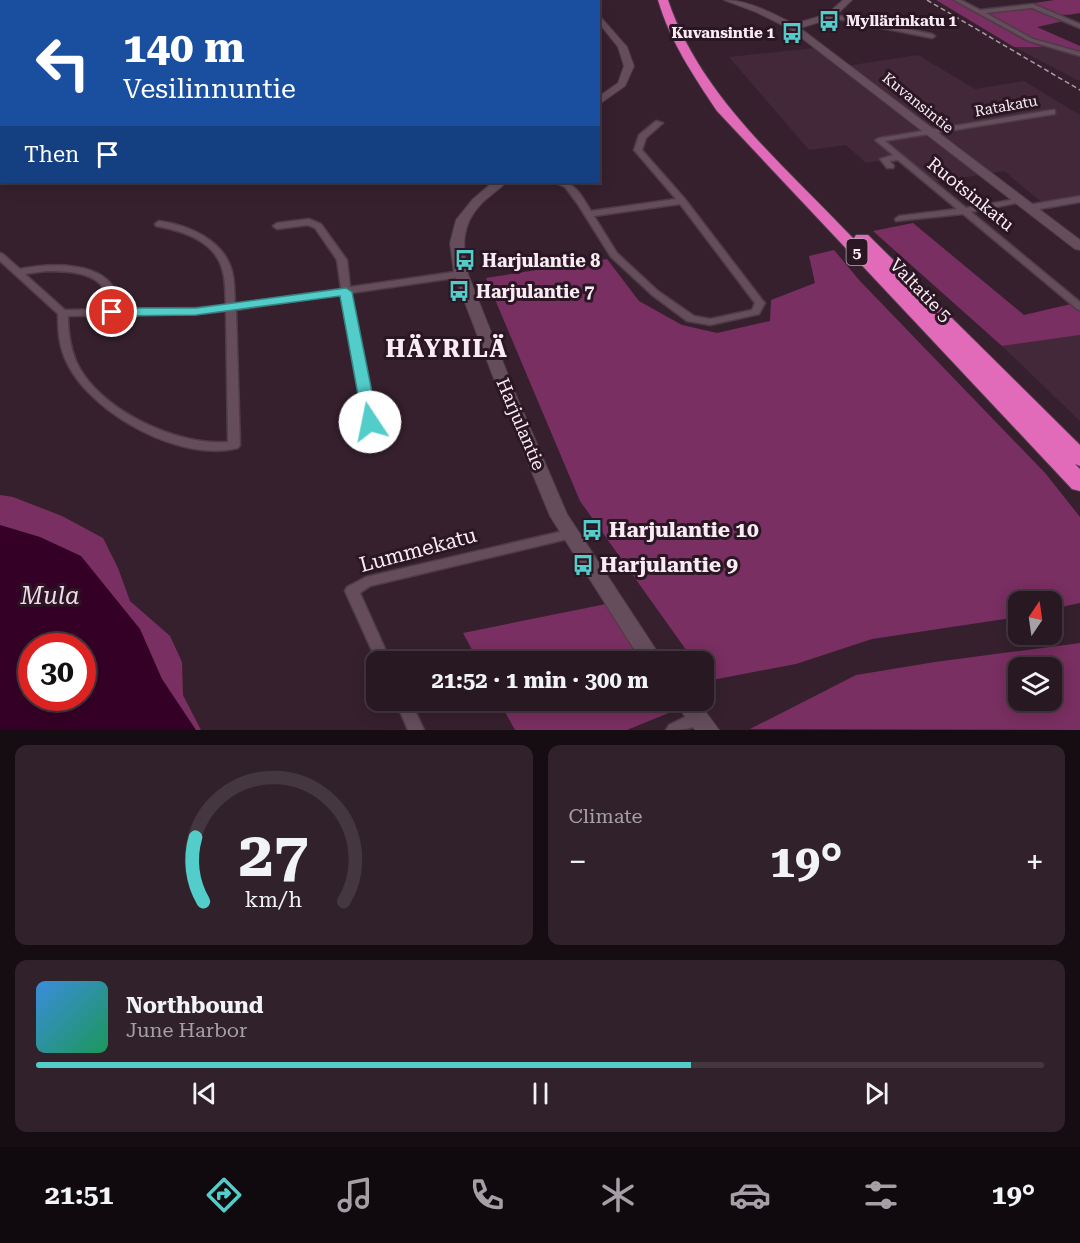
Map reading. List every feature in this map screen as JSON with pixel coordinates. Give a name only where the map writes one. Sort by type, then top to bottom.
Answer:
[{"type":"highway","name":"Valtatie 5","points":[[663,0],[670,22],[683,49],[722,108],[830,224],[1080,483]]},
{"type":"highway","name":"Valtatie 5","points":[[675,0],[682,22],[707,70],[743,116],[1080,458]]},
{"type":"street","name":"Kuvansintie","points":[[728,0],[759,10],[793,27],[1080,246]]},
{"type":"street","points":[[793,27],[830,16],[848,0]]},
{"type":"street","points":[[957,0],[1031,40],[1080,54]]},
{"type":"street","points":[[980,12],[1029,6],[1080,26]]},
{"type":"street","points":[[830,16],[932,36]]},
{"type":"street","points":[[600,19],[622,47],[629,66],[622,84],[600,100]]},
{"type":"street","name":"Ratakatu","points":[[929,132],[1052,112]]},
{"type":"street","points":[[560,183],[568,186],[589,214],[614,255],[655,293],[691,319],[710,322],[756,312],[760,303],[682,201],[638,150],[642,137],[659,123]]},
{"type":"street","name":"Ruotsinkatu","points":[[929,132],[879,140],[1080,307]]},
{"type":"street","points":[[890,166],[884,159],[899,157]]},
{"type":"street","name":"Harjulantie","points":[[499,183],[470,206],[459,226],[455,253],[461,274],[559,516],[647,651]]},
{"type":"street","points":[[1028,208],[1080,199]]},
{"type":"street","points":[[899,219],[1019,200]]},
{"type":"street","points":[[589,214],[682,201]]},
{"type":"street","points":[[277,226],[309,222],[318,226],[342,260],[370,422]]},
{"type":"street","points":[[63,314],[63,341],[69,360],[80,378],[95,395],[143,427],[171,438],[205,446],[234,445],[231,308],[227,266],[214,248],[186,230],[174,225],[159,224]]},
{"type":"street","points":[[0,256],[63,314],[231,308],[461,274]]},
{"type":"street","points":[[17,273],[51,266],[86,272],[107,286],[114,302],[112,312]]},
{"type":"street","name":"Lummekatu","points":[[379,651],[352,591],[366,582],[572,534]]},
{"type":"street","points":[[407,711],[416,730]]},
{"type":"street","points":[[674,730],[702,724],[692,711]]},
{"type":"shaded area","points":[[936,0],[953,0],[1026,41],[1043,47],[1014,47]]},
{"type":"shaded area","points":[[1055,0],[1080,0],[1080,13],[1058,14],[1027,4]]},
{"type":"shaded area","points":[[1031,7],[1064,21],[1037,27],[1080,46],[1080,53],[1034,39],[985,13]]},
{"type":"shaded area","points":[[1014,47],[1043,47],[1080,56],[1080,80],[1077,80]]},
{"type":"shaded area","points":[[815,48],[839,67],[918,55],[975,89],[1024,81],[1080,115],[1080,203],[1050,209],[1004,171],[924,184],[899,157],[866,163],[846,145],[809,150],[729,57]]},
{"type":"shaded area","points":[[913,223],[1024,315],[1071,304],[1080,311],[1080,335],[1002,346],[873,231]]},
{"type":"shaded area","points":[[834,250],[860,281],[1046,474],[1080,517],[1080,603],[1062,607],[1062,591],[1008,591],[1008,619],[872,639],[796,664],[714,680],[714,651],[687,651],[580,501],[486,278],[607,259],[639,301],[682,325],[717,333],[770,321],[771,300],[815,283],[809,256]]},
{"type":"shaded area","points":[[1080,335],[1080,421],[1002,346]]},
{"type":"shaded area","name":"Mula","points":[[0,495],[13,497],[62,516],[103,538],[118,568],[130,601],[170,636],[182,662],[183,695],[201,730],[0,730]]},
{"type":"shaded area","points":[[606,604],[634,651],[473,651],[463,633]]},
{"type":"shaded area","points":[[1080,643],[1080,730],[750,729],[856,675]]},
{"type":"shaded area","points":[[505,711],[671,712],[627,730],[515,730]]},
{"type":"water","name":"Mula","points":[[0,525],[40,537],[81,556],[140,629],[162,679],[196,730],[0,730]]},
{"type":"railway","points":[[927,0],[1080,90]]},
{"type":"place","name":"Myllärinkatu 1","points":[[829,21]]},
{"type":"place","name":"Kuvansintie 1","points":[[792,33]]},
{"type":"place","name":"Harjulantie 8","points":[[465,260]]},
{"type":"place","name":"Harjulantie 7","points":[[459,291]]},
{"type":"place","name":"Harjulantie 10","points":[[592,530]]},
{"type":"place","name":"Harjulantie 9","points":[[583,565]]},
{"type":"district","name":"HÄYRILÄ","points":[[447,349]]},
{"type":"route","points":[[112,312],[196,311],[346,292],[370,422]]}]
